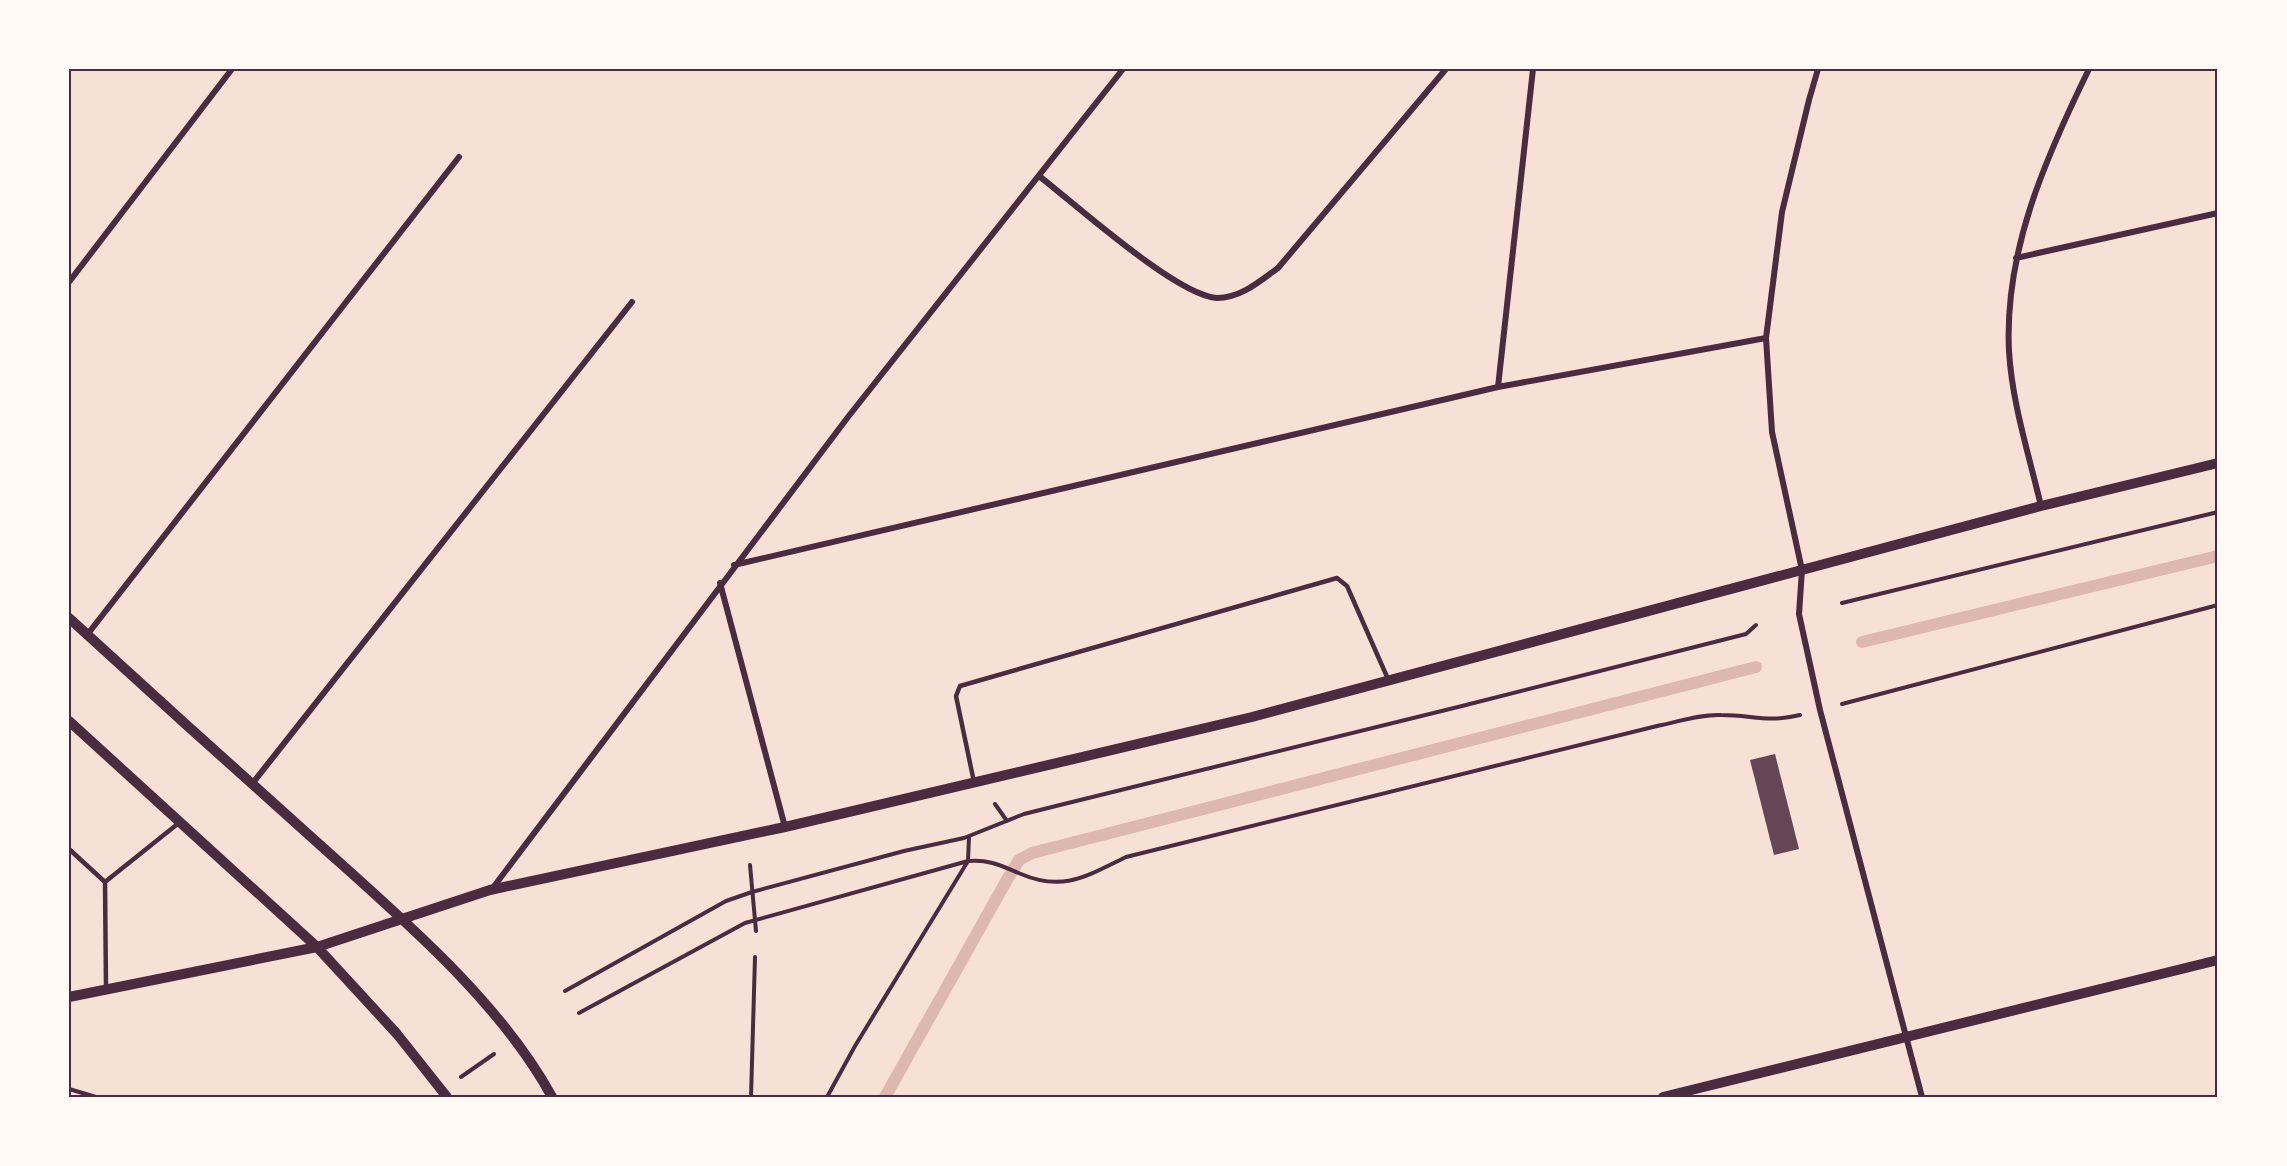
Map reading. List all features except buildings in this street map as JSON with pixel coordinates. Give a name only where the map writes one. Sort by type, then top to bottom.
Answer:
[{"type":"street","points":[[69,282],[232,69]]},
{"type":"street","points":[[490,890],[848,417],[1123,69]]},
{"type":"street","points":[[1039,176],[1161,272],[1191,290],[1217,298],[1248,291],[1278,268],[1446,69]]},
{"type":"street","points":[[1498,387],[1533,69]]},
{"type":"street","points":[[1818,69],[1782,212],[1766,338],[1772,432],[1802,570],[1799,614],[1820,710],[1922,1097]]},
{"type":"street","points":[[2041,506],[2015,394],[2009,353],[2008,316],[2016,258],[2038,184],[2089,69]]},
{"type":"street","points":[[87,634],[459,157]]},
{"type":"street","points":[[2016,258],[2218,213]]},
{"type":"street","points":[[252,784],[632,302]]},
{"type":"street","points":[[734,565],[1498,387],[1766,338]]},
{"type":"street","points":[[69,997],[317,947],[490,890],[785,827],[1252,717],[2041,506],[2218,463]]},
{"type":"street","points":[[720,584],[785,827]]},
{"type":"street","points":[[69,618],[401,918],[478,996],[514,1040],[552,1097]]},
{"type":"street","points":[[69,721],[317,947],[397,1034],[444,1093]]},
{"type":"street","points":[[1663,1097],[2218,960]]},
{"type":"lane","points":[[974,782],[956,696],[960,686],[1337,579],[1347,586],[1388,681]]},
{"type":"lane","points":[[105,882],[180,822]]},
{"type":"lane","points":[[69,849],[105,882],[106,989]]},
{"type":"path","points":[[1842,603],[2218,512]]},
{"type":"path","points":[[1860,699],[2218,605]]},
{"type":"path","points":[[565,991],[726,901],[752,891],[969,836],[1024,814],[1746,634],[1756,625]]},
{"type":"path","points":[[579,1013],[714,939],[755,920],[968,861],[994,862],[1038,880],[1059,884],[1080,878],[1125,857],[1701,717],[1719,715],[1781,720]]},
{"type":"path","points":[[995,804],[1007,821]]},
{"type":"path","points":[[827,1097],[855,1046],[968,861],[969,836]]},
{"type":"path","points":[[750,865],[756,931]]},
{"type":"path","points":[[752,1097],[755,957]]},
{"type":"path","points":[[444,1093],[514,1040]]},
{"type":"path","points":[[69,1089],[96,1097]]},
{"type":"waterway","points":[[1862,642],[2218,556]]},
{"type":"waterway","points":[[885,1097],[1008,878],[1019,860],[1032,853],[1756,667]]}]
